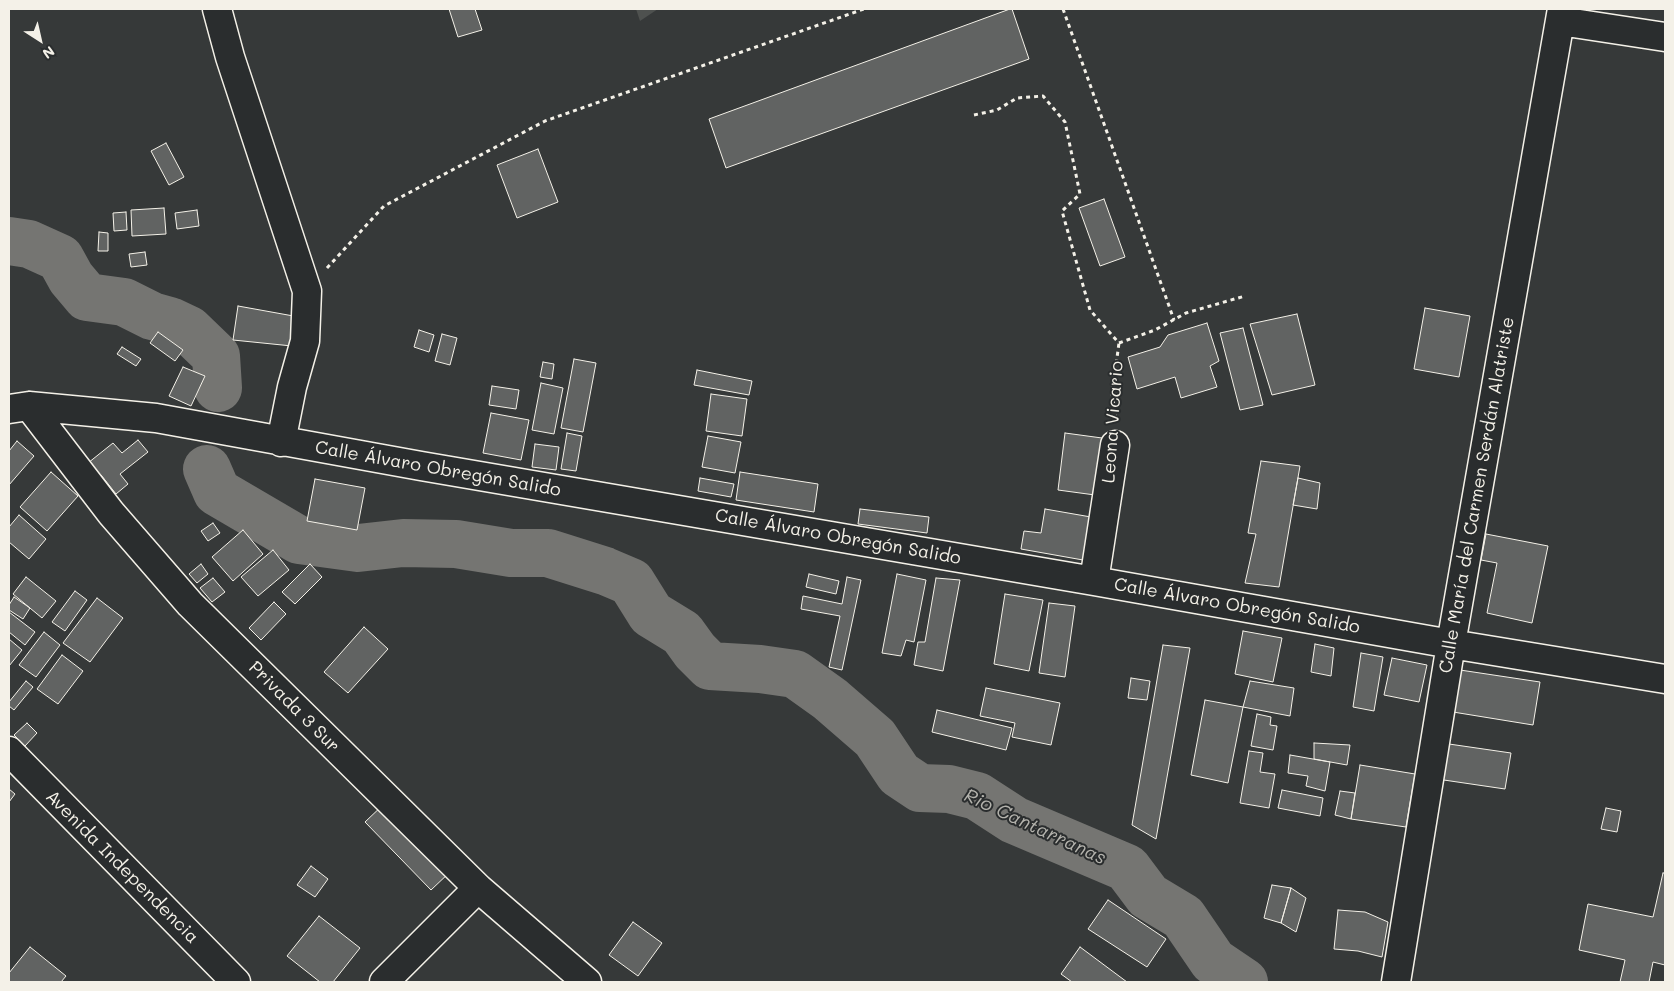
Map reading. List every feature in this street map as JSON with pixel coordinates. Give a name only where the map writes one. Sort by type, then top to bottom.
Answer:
[{"type":"street","points":[[217,9],[236,74],[307,291],[305,341],[292,387],[281,442]]},
{"type":"street","points":[[1561,15],[1665,37]]},
{"type":"street","name":"Calle María del Carmen Serdán Alatriste","points":[[1396,982],[1451,644],[1561,15]]},
{"type":"street","name":"Calle Álvaro Obregón Salido","points":[[19,408],[156,418],[281,442],[1451,644],[1665,679]]},
{"type":"street","name":"Privada 3 Sur","points":[[19,408],[190,604],[478,888],[587,982]]},
{"type":"street","name":"Leona Vicario","points":[[1094,581],[1115,444]]},
{"type":"street","name":"Avenida Independencia","points":[[9,751],[236,982]]},
{"type":"street","points":[[384,982],[478,888]]},
{"type":"path","points":[[307,291],[384,206],[545,122],[864,9]]},
{"type":"path","points":[[1063,9],[1174,320]]},
{"type":"path","name":"Leona Vicario","points":[[974,115],[997,110],[1017,98],[1043,96],[1065,122],[1080,194],[1062,211],[1090,310],[1119,343],[1112,394],[1116,422],[1115,444]]},
{"type":"path","points":[[1119,343],[1155,330],[1186,314],[1245,296]]},
{"type":"shaded area","points":[[636,9],[658,9],[640,21]]},
{"type":"building","points":[[449,9],[475,9],[482,30],[458,37]]},
{"type":"building","points":[[1012,9],[1029,59],[726,168],[709,119]]},
{"type":"building","points":[[166,143],[184,177],[169,185],[151,151]]},
{"type":"building","points":[[538,149],[558,202],[517,218],[497,165]]},
{"type":"building","points":[[1104,199],[1125,257],[1100,266],[1079,208]]},
{"type":"building","points":[[164,208],[166,234],[132,236],[131,210]]},
{"type":"building","points":[[197,210],[199,226],[177,229],[175,213]]},
{"type":"building","points":[[126,212],[127,230],[114,231],[113,213]]},
{"type":"building","points":[[99,232],[108,233],[108,251],[98,251]]},
{"type":"building","points":[[145,252],[147,265],[131,267],[129,254]]},
{"type":"building","points":[[238,306],[299,317],[292,346],[233,340]]},
{"type":"building","points":[[1425,308],[1470,316],[1459,377],[1414,369]]},
{"type":"building","points":[[1297,314],[1315,385],[1272,395],[1250,324]]},
{"type":"building","points":[[1207,323],[1219,361],[1210,366],[1217,387],[1181,398],[1175,377],[1137,389],[1128,357],[1160,347],[1168,335]]},
{"type":"building","points":[[1243,328],[1263,405],[1240,410],[1220,333]]},
{"type":"building","points":[[419,330],[434,335],[429,352],[414,347]]},
{"type":"building","points":[[158,332],[183,350],[175,361],[150,343]]},
{"type":"building","points":[[442,334],[457,338],[450,365],[435,361]]},
{"type":"building","points":[[122,347],[141,359],[136,366],[117,354]]},
{"type":"building","points":[[574,359],[596,363],[583,432],[561,428]]},
{"type":"building","points":[[543,362],[554,364],[552,379],[540,377]]},
{"type":"building","points":[[183,367],[205,376],[191,406],[169,396]]},
{"type":"building","points":[[697,370],[752,381],[749,395],[694,385]]},
{"type":"building","points":[[541,383],[563,388],[554,434],[532,430]]},
{"type":"building","points":[[492,386],[519,390],[516,409],[489,405]]},
{"type":"building","points":[[711,394],[747,399],[742,436],[706,431]]},
{"type":"building","points":[[491,413],[529,420],[521,460],[483,453]]},
{"type":"building","points":[[567,433],[582,436],[576,471],[561,469]]},
{"type":"building","points":[[1065,433],[1102,438],[1095,495],[1058,490]]},
{"type":"building","points":[[708,436],[741,442],[735,473],[702,467]]},
{"type":"building","points":[[138,440],[148,452],[120,474],[128,484],[116,494],[101,475],[99,477],[88,463],[113,443],[122,453]]},
{"type":"building","points":[[17,441],[34,456],[9,485],[9,451]]},
{"type":"building","points":[[535,444],[559,447],[556,470],[532,467]]},
{"type":"building","points":[[1261,461],[1300,466],[1279,587],[1245,583],[1256,534],[1248,533]]},
{"type":"building","points":[[51,472],[78,496],[47,531],[20,507]]},
{"type":"building","points":[[740,472],[818,484],[814,512],[736,500]]},
{"type":"building","points":[[700,478],[734,484],[731,497],[698,491]]},
{"type":"building","points":[[1298,478],[1320,483],[1317,509],[1293,505]]},
{"type":"building","points":[[315,479],[365,488],[357,530],[307,521]]},
{"type":"building","points":[[860,509],[929,517],[927,533],[858,524]]},
{"type":"building","points":[[1045,509],[1091,517],[1083,560],[1021,549],[1024,531],[1041,533]]},
{"type":"building","points":[[19,515],[46,539],[29,559],[9,542],[9,527]]},
{"type":"building","points":[[213,523],[220,533],[208,541],[201,531]]},
{"type":"building","points":[[243,530],[263,554],[233,581],[212,557]]},
{"type":"building","points":[[1486,534],[1548,546],[1532,623],[1487,613],[1497,563],[1481,560]]},
{"type":"building","points":[[273,550],[289,570],[258,596],[241,577]]},
{"type":"building","points":[[201,564],[208,574],[197,583],[189,574]]},
{"type":"building","points":[[310,564],[322,577],[295,604],[282,592]]},
{"type":"building","points":[[809,574],[839,581],[836,594],[806,587]]},
{"type":"building","points":[[897,574],[926,580],[914,642],[906,640],[901,656],[882,653]]},
{"type":"building","points":[[26,577],[56,601],[42,618],[13,594]]},
{"type":"building","points":[[847,577],[861,580],[842,670],[829,667],[840,616],[801,609],[803,596],[842,604]]},
{"type":"building","points":[[213,578],[225,592],[212,602],[200,588]]},
{"type":"building","points":[[936,578],[960,580],[943,671],[914,665],[918,642],[925,642]]},
{"type":"building","points":[[75,591],[87,600],[65,631],[52,622]]},
{"type":"building","points":[[1005,594],[1043,600],[1029,671],[994,664]]},
{"type":"building","points":[[14,597],[30,608],[23,619],[9,610],[9,605]]},
{"type":"building","points":[[97,598],[123,618],[90,662],[63,643]]},
{"type":"building","points":[[274,602],[286,614],[261,640],[249,628]]},
{"type":"building","points":[[1049,603],[1075,606],[1065,677],[1039,673]]},
{"type":"building","points":[[9,612],[35,632],[25,645],[9,632]]},
{"type":"building","points":[[364,627],[388,649],[348,693],[324,672]]},
{"type":"building","points":[[1243,631],[1282,638],[1273,682],[1235,674]]},
{"type":"building","points":[[44,632],[60,645],[36,677],[19,665]]},
{"type":"building","points":[[9,639],[22,650],[9,666]]},
{"type":"building","points":[[1315,644],[1334,648],[1331,676],[1311,672]]},
{"type":"building","points":[[1163,645],[1190,648],[1156,839],[1132,825]]},
{"type":"building","points":[[1361,653],[1383,657],[1374,711],[1353,707]]},
{"type":"building","points":[[62,655],[83,671],[58,704],[37,689]]},
{"type":"building","points":[[1392,658],[1427,665],[1419,702],[1384,695]]},
{"type":"building","points":[[1460,670],[1540,682],[1533,725],[1453,712]]},
{"type":"building","points":[[1131,678],[1150,681],[1147,700],[1128,698]]},
{"type":"building","points":[[26,681],[33,687],[14,710],[9,706],[9,702]]},
{"type":"building","points":[[1250,681],[1294,688],[1290,716],[1243,707]]},
{"type":"building","points":[[986,688],[1060,703],[1051,745],[1012,737],[1015,723],[980,716]]},
{"type":"building","points":[[1205,700],[1243,707],[1228,783],[1191,775]]},
{"type":"building","points":[[937,710],[1012,728],[1006,750],[932,732]]},
{"type":"building","points":[[1257,714],[1271,717],[1270,725],[1277,726],[1273,750],[1251,746]]},
{"type":"building","points":[[27,723],[37,733],[25,746],[14,735]]},
{"type":"building","points":[[1314,743],[1350,745],[1347,765],[1314,759]]},
{"type":"building","points":[[1442,743],[1511,753],[1505,789],[1437,779]]},
{"type":"building","points":[[1249,751],[1263,753],[1260,772],[1275,774],[1269,808],[1240,803]]},
{"type":"building","points":[[1290,755],[1330,762],[1325,791],[1306,786],[1308,776],[1288,773]]},
{"type":"building","points":[[1360,765],[1415,774],[1406,827],[1351,819]]},
{"type":"building","points":[[9,789],[15,794],[9,802]]},
{"type":"building","points":[[1282,790],[1323,798],[1320,816],[1278,808]]},
{"type":"building","points":[[1340,791],[1355,793],[1351,819],[1335,815]]},
{"type":"building","points":[[385,803],[451,871],[431,890],[365,822]]},
{"type":"building","points":[[1606,808],[1621,811],[1617,832],[1601,829]]},
{"type":"building","points":[[311,866],[328,879],[315,897],[297,885]]},
{"type":"building","points":[[1663,873],[1665,873],[1665,965],[1653,962],[1649,982],[1620,982],[1625,960],[1579,950],[1588,904],[1653,917]]},
{"type":"building","points":[[1272,885],[1291,888],[1281,923],[1264,918]]},
{"type":"building","points":[[1291,888],[1306,898],[1296,932],[1281,923]]},
{"type":"building","points":[[1108,900],[1166,939],[1147,967],[1088,929]]},
{"type":"building","points":[[1338,910],[1365,912],[1388,922],[1382,957],[1358,951],[1334,949]]},
{"type":"building","points":[[319,916],[360,948],[333,982],[320,982],[287,956]]},
{"type":"building","points":[[633,922],[662,943],[638,976],[609,955]]},
{"type":"building","points":[[30,947],[66,976],[61,982],[9,982],[9,973]]},
{"type":"building","points":[[1080,947],[1127,982],[1072,982],[1061,974]]},
{"type":"waterway","name":"Rio Cantarranas","points":[[9,241],[29,244],[60,258],[71,278],[87,297],[124,302],[152,316],[170,321],[189,330],[216,356],[218,388]]},
{"type":"waterway","name":"Rio Cantarranas","points":[[207,469],[217,492],[299,540],[358,548],[403,543],[456,544],[511,553],[548,553],[605,571],[631,582],[651,614],[682,633],[695,651],[710,666],[760,669],[795,674],[830,699],[875,738],[899,774],[920,788],[949,789],[977,796],[1014,820],[1127,868],[1148,896],[1183,917],[1213,961],[1244,982]]}]
